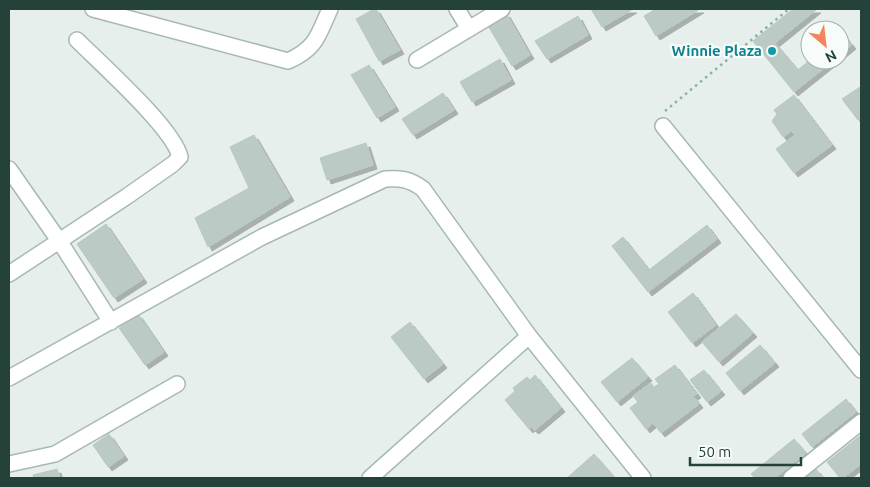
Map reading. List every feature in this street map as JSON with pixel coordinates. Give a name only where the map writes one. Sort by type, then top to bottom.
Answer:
[{"type":"street","points":[[93,9],[288,61],[301,56],[314,45],[330,9]]},
{"type":"street","points":[[457,9],[469,29]]},
{"type":"street","points":[[417,60],[502,9]]},
{"type":"street","points":[[9,274],[60,242],[173,164],[180,157],[178,149],[166,131],[77,40]]},
{"type":"street","points":[[663,126],[861,370]]},
{"type":"street","points":[[9,168],[60,242],[111,322]]},
{"type":"street","points":[[9,378],[262,237],[385,179],[400,178],[413,181],[423,189],[529,336],[643,478]]},
{"type":"street","points":[[370,478],[529,336]]},
{"type":"street","points":[[9,464],[55,454],[177,384]]},
{"type":"street","points":[[791,478],[861,422]]},
{"type":"street","points":[[9,471],[11,478]]},
{"type":"path","points":[[663,126],[656,118],[789,9]]},
{"type":"building","points":[[376,9],[400,50],[379,61],[356,19]]},
{"type":"building","points":[[591,9],[633,9],[602,27]]},
{"type":"building","points":[[656,9],[700,9],[656,36],[644,16]]},
{"type":"building","name":"Winnie Plaza","points":[[793,9],[817,9],[803,20],[800,20],[800,23],[775,43],[798,70],[800,68],[800,70],[822,70],[794,92],[753,41]]},
{"type":"building","points":[[506,13],[530,55],[512,66],[487,24]]},
{"type":"building","points":[[578,16],[588,35],[547,59],[535,41]]},
{"type":"building","points":[[500,59],[511,80],[472,102],[460,82]]},
{"type":"building","points":[[369,65],[395,107],[377,118],[351,75]]},
{"type":"building","points":[[860,87],[861,118],[858,120],[842,99]]},
{"type":"building","points":[[443,93],[454,110],[413,135],[402,119]]},
{"type":"building","points":[[794,95],[832,145],[794,173],[776,149],[795,135],[791,131],[783,137],[772,121],[777,114],[774,110]]},
{"type":"building","points":[[254,135],[290,197],[208,247],[195,218],[249,188],[230,147]]},
{"type":"building","points":[[366,143],[373,165],[327,180],[320,158]]},
{"type":"building","points":[[106,224],[143,279],[114,298],[77,244]]},
{"type":"building","points":[[707,225],[717,239],[648,292],[612,246],[623,237],[649,270]]},
{"type":"building","points":[[693,293],[716,325],[692,343],[668,312]]},
{"type":"building","points":[[138,314],[164,352],[145,365],[119,328]]},
{"type":"building","points":[[736,314],[753,333],[719,362],[702,342]]},
{"type":"building","points":[[410,322],[443,364],[424,379],[391,337]]},
{"type":"building","points":[[760,345],[775,363],[740,391],[726,373]]},
{"type":"building","points":[[632,358],[648,377],[617,402],[601,382]]},
{"type":"building","points":[[675,365],[697,394],[693,396],[699,404],[661,433],[653,423],[646,429],[630,408],[638,402],[633,396],[651,383],[654,387],[659,384],[655,379]]},
{"type":"building","points":[[704,370],[721,391],[707,402],[690,380]]},
{"type":"building","points":[[535,375],[561,408],[535,430],[531,427],[529,429],[505,400],[515,391],[513,388],[527,377],[530,380]]},
{"type":"building","points":[[846,399],[856,412],[812,447],[802,434]]},
{"type":"building","points":[[109,434],[124,456],[108,467],[93,445]]},
{"type":"building","points":[[861,435],[861,464],[843,478],[840,478],[827,462]]},
{"type":"building","points":[[794,439],[806,453],[775,478],[755,478],[751,474]]},
{"type":"building","points":[[594,454],[615,478],[567,478]]},
{"type":"building","points":[[57,469],[60,478],[34,478],[33,475]]},
{"type":"building","points":[[816,469],[823,478],[805,478]]},
{"type":"place","name":"Winnie Plaza","points":[[772,51]]}]
